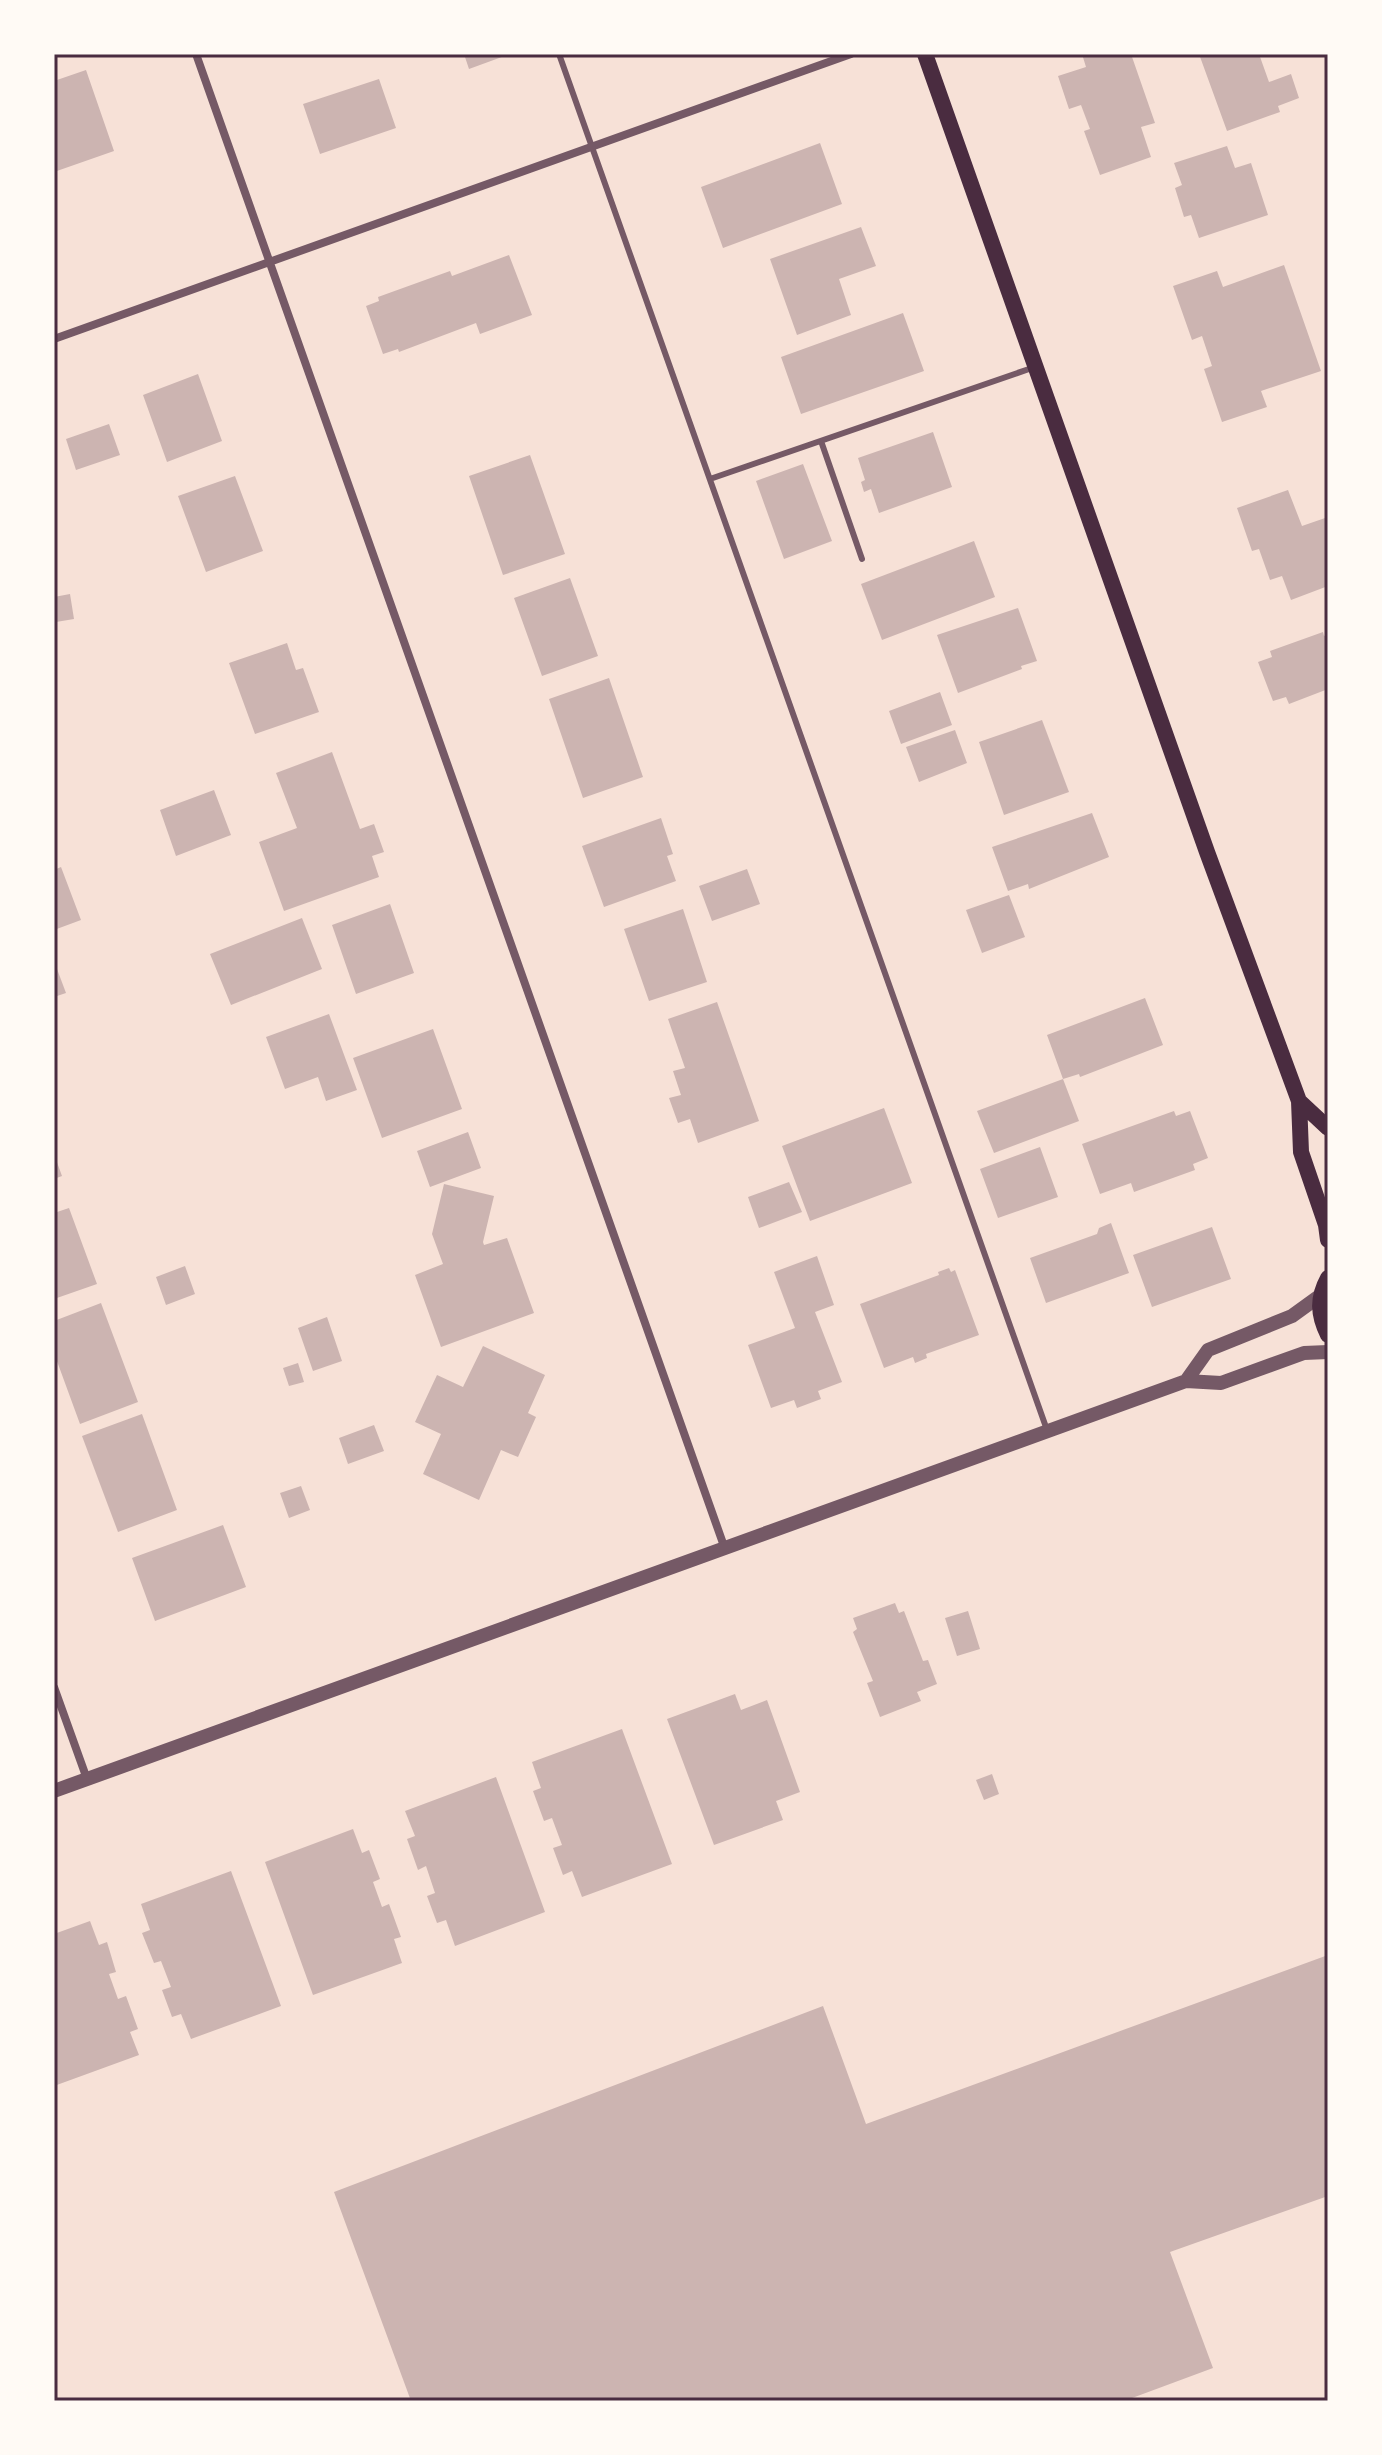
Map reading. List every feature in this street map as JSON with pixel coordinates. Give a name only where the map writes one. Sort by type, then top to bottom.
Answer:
[{"type":"main road","points":[[925,54],[1299,1101],[1301,1152],[1326,1225],[1328,1240]]},
{"type":"main road","points":[[1299,1101],[1328,1128]]},
{"type":"main road","points":[[1328,1278],[1319,1306],[1328,1335]]},
{"type":"street","points":[[196,54],[725,1549]]},
{"type":"street","points":[[54,339],[851,54]]},
{"type":"street","points":[[1186,1381],[1208,1350],[1292,1316],[1321,1295]]},
{"type":"street","points":[[54,1791],[1186,1381],[1221,1383],[1304,1353],[1328,1352]]},
{"type":"street","points":[[54,1687],[87,1779]]},
{"type":"lane","points":[[559,54],[1048,1432]]},
{"type":"lane","points":[[710,479],[1036,367]]},
{"type":"lane","points":[[821,441],[862,559]]},
{"type":"building","points":[[464,54],[510,54],[469,69]]},
{"type":"building","points":[[1082,54],[1131,54],[1155,123],[1141,127],[1151,157],[1100,175],[1084,131],[1090,129],[1081,105],[1069,109],[1058,76],[1086,67]]},
{"type":"building","points":[[1199,54],[1259,54],[1269,82],[1291,74],[1299,98],[1278,106],[1280,112],[1227,131]]},
{"type":"building","points":[[86,70],[114,151],[54,172],[54,81]]},
{"type":"building","points":[[379,79],[396,128],[320,154],[303,104]]},
{"type":"building","points":[[820,143],[842,204],[723,248],[701,187]]},
{"type":"building","points":[[1227,146],[1235,168],[1251,163],[1268,215],[1199,238],[1191,215],[1184,217],[1175,188],[1182,185],[1174,163]]},
{"type":"building","points":[[861,227],[876,266],[839,279],[851,315],[797,335],[770,259]]},
{"type":"building","points":[[509,255],[532,315],[480,334],[476,323],[399,352],[398,349],[383,354],[366,306],[379,301],[378,297],[450,271],[452,276]]},
{"type":"building","points":[[1284,265],[1321,371],[1261,391],[1267,407],[1222,422],[1204,369],[1212,366],[1202,336],[1192,340],[1173,286],[1217,271],[1223,287]]},
{"type":"building","points":[[903,313],[924,371],[801,414],[781,357]]},
{"type":"building","points":[[198,374],[222,441],[167,462],[143,395]]},
{"type":"building","points":[[109,424],[120,455],[76,470],[66,439]]},
{"type":"building","points":[[933,432],[952,487],[879,513],[871,489],[864,492],[861,482],[865,480],[858,458]]},
{"type":"building","points":[[530,455],[565,554],[503,575],[469,476]]},
{"type":"building","points":[[803,464],[832,541],[784,559],[756,481]]},
{"type":"building","points":[[235,476],[263,551],[206,572],[178,496]]},
{"type":"building","points":[[1288,490],[1302,526],[1328,517],[1328,586],[1291,600],[1282,576],[1270,580],[1259,549],[1252,551],[1237,508]]},
{"type":"building","points":[[974,541],[995,597],[882,640],[861,584]]},
{"type":"building","points":[[570,578],[598,656],[542,676],[514,598]]},
{"type":"building","points":[[70,594],[74,619],[56,622],[54,597]]},
{"type":"building","points":[[1018,608],[1037,661],[958,693],[937,635]]},
{"type":"building","points":[[1323,632],[1324,636],[1328,634],[1328,689],[1289,704],[1286,697],[1273,701],[1258,662],[1272,657],[1270,651]]},
{"type":"building","points":[[287,643],[296,670],[303,668],[319,712],[255,734],[229,663]]},
{"type":"building","points":[[609,678],[643,777],[583,798],[549,699]]},
{"type":"building","points":[[940,692],[952,725],[901,744],[889,711]]},
{"type":"building","points":[[1042,720],[1069,792],[1004,815],[979,742]]},
{"type":"building","points":[[955,730],[967,763],[919,782],[906,747]]},
{"type":"building","points":[[332,752],[360,829],[374,824],[384,852],[372,856],[379,877],[284,911],[259,842],[297,828],[276,773]]},
{"type":"building","points":[[214,790],[231,835],[176,856],[160,810]]},
{"type":"building","points":[[1092,813],[1109,857],[1029,889],[1028,884],[1008,891],[992,847]]},
{"type":"building","points":[[661,818],[673,854],[667,856],[676,881],[604,907],[582,846]]},
{"type":"building","points":[[61,867],[81,920],[54,930],[54,870]]},
{"type":"building","points":[[747,869],[760,904],[712,921],[699,886]]},
{"type":"building","points":[[1009,895],[1025,937],[982,953],[966,910]]},
{"type":"building","points":[[390,904],[414,973],[356,994],[332,925]]},
{"type":"building","points":[[683,909],[707,982],[649,1001],[624,929]]},
{"type":"building","points":[[302,918],[322,969],[231,1005],[210,954]]},
{"type":"building","points":[[54,961],[66,993],[54,997]]},
{"type":"building","points":[[1145,998],[1163,1045],[1080,1077],[1079,1074],[1063,1079],[1047,1035]]},
{"type":"building","points":[[717,1002],[759,1121],[698,1143],[690,1119],[678,1123],[669,1098],[681,1095],[673,1071],[685,1068],[668,1019]]},
{"type":"building","points":[[329,1014],[357,1090],[326,1101],[318,1077],[285,1089],[266,1037]]},
{"type":"building","points":[[433,1029],[462,1109],[382,1138],[353,1058]]},
{"type":"building","points":[[1063,1079],[1079,1121],[994,1153],[977,1111]]},
{"type":"building","points":[[884,1108],[912,1183],[810,1221],[782,1146]]},
{"type":"building","points":[[1174,1111],[1176,1116],[1190,1111],[1208,1158],[1193,1164],[1195,1170],[1134,1192],[1131,1183],[1100,1194],[1082,1144]]},
{"type":"building","points":[[468,1132],[481,1168],[430,1187],[417,1151]]},
{"type":"building","points":[[1040,1147],[1058,1197],[998,1218],[980,1169]]},
{"type":"building","points":[[54,1154],[62,1176],[54,1179]]},
{"type":"building","points":[[789,1182],[802,1212],[759,1228],[748,1197]]},
{"type":"building","points":[[444,1184],[494,1196],[484,1245],[507,1238],[534,1313],[441,1347],[415,1275],[443,1264],[432,1234]]},
{"type":"building","points":[[69,1208],[97,1284],[54,1299],[54,1213]]},
{"type":"building","points":[[1111,1223],[1129,1273],[1046,1303],[1030,1258],[1097,1234],[1099,1228]]},
{"type":"building","points":[[1212,1227],[1231,1279],[1152,1307],[1133,1255]]},
{"type":"building","points":[[817,1256],[834,1305],[815,1312],[842,1382],[818,1391],[821,1399],[797,1408],[794,1400],[771,1408],[748,1345],[795,1328],[774,1272]]},
{"type":"building","points":[[185,1266],[195,1294],[166,1305],[156,1277]]},
{"type":"building","points":[[949,1268],[951,1272],[955,1270],[979,1335],[926,1354],[927,1358],[915,1363],[913,1357],[884,1368],[860,1304],[939,1275],[938,1272]]},
{"type":"building","points":[[101,1303],[138,1402],[80,1424],[54,1353],[54,1321]]},
{"type":"building","points":[[327,1317],[342,1361],[313,1371],[298,1328]]},
{"type":"building","points":[[483,1346],[545,1375],[528,1413],[536,1417],[518,1457],[501,1450],[479,1500],[423,1474],[441,1434],[415,1422],[437,1375],[463,1387]]},
{"type":"building","points":[[298,1363],[304,1382],[289,1386],[283,1368]]},
{"type":"building","points":[[142,1414],[177,1510],[118,1532],[82,1436]]},
{"type":"building","points":[[374,1425],[384,1451],[348,1464],[339,1438]]},
{"type":"building","points":[[301,1486],[310,1510],[289,1518],[280,1493]]},
{"type":"building","points":[[223,1525],[246,1587],[155,1621],[132,1558]]},
{"type":"building","points":[[895,1603],[899,1613],[904,1611],[923,1661],[928,1660],[937,1684],[917,1692],[921,1701],[880,1717],[867,1683],[873,1681],[853,1632],[857,1629],[853,1618]]},
{"type":"building","points":[[968,1611],[980,1649],[957,1656],[945,1618]]},
{"type":"building","points":[[735,1694],[741,1710],[767,1700],[800,1792],[776,1801],[783,1820],[714,1845],[667,1719]]},
{"type":"building","points":[[622,1729],[672,1864],[582,1897],[572,1871],[563,1875],[553,1848],[562,1845],[552,1818],[544,1821],[533,1791],[541,1788],[532,1762]]},
{"type":"building","points":[[992,1774],[999,1794],[984,1800],[976,1780]]},
{"type":"building","points":[[496,1777],[545,1912],[455,1946],[446,1920],[437,1923],[427,1896],[435,1893],[426,1866],[418,1870],[407,1839],[415,1836],[405,1811]]},
{"type":"building","points":[[353,1829],[362,1853],[369,1850],[380,1879],[373,1882],[382,1907],[389,1904],[401,1937],[394,1939],[402,1963],[313,1995],[265,1862]]},
{"type":"building","points":[[231,1871],[281,2006],[191,2039],[181,2014],[172,2017],[162,1990],[171,1987],[161,1961],[154,1963],[142,1933],[150,1930],[141,1904]]},
{"type":"building","points":[[90,1921],[99,1945],[107,1942],[116,1972],[109,1974],[118,1999],[126,1996],[138,2029],[130,2032],[139,2055],[54,2086],[54,1934]]},
{"type":"building","points":[[1328,1955],[1328,2196],[1170,2252],[1213,2368],[1124,2401],[411,2401],[334,2192],[823,2006],[866,2124]]}]
